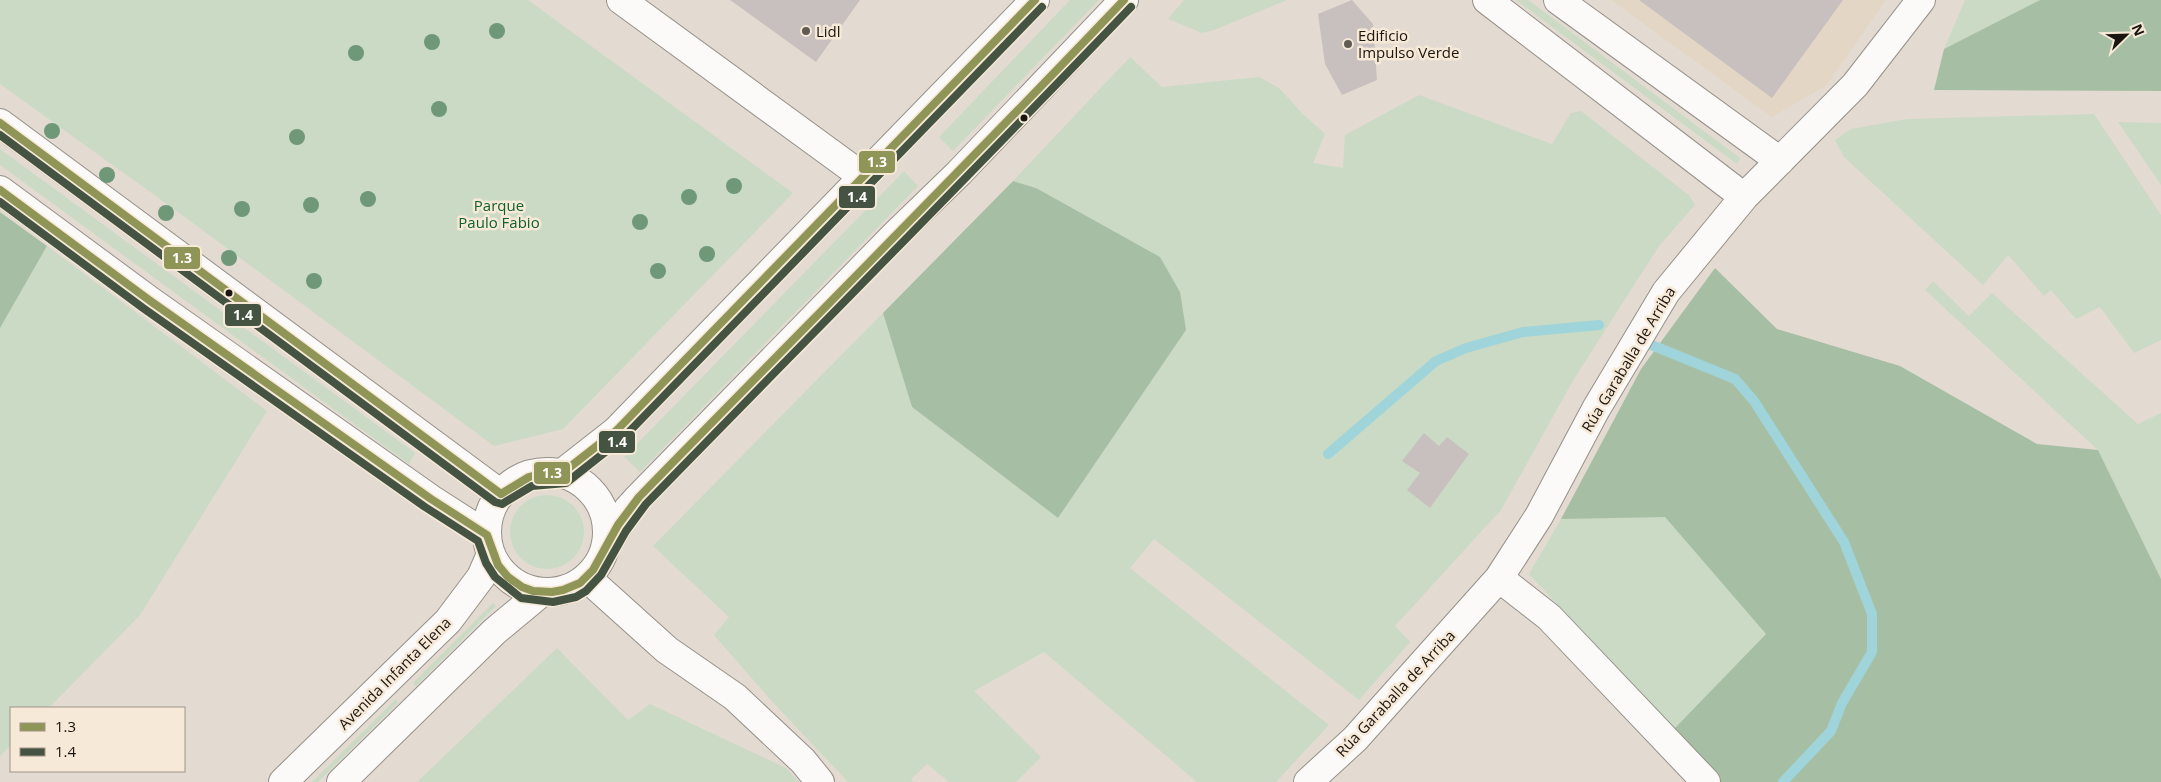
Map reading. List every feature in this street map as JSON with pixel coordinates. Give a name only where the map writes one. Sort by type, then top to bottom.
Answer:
[{"type":"street","points":[[621,0],[862,176]]},
{"type":"street","points":[[561,474],[616,431],[1035,0]]},
{"type":"street","points":[[606,546],[607,527],[598,501],[593,493],[578,481],[561,474],[544,472],[528,475],[514,482],[501,494],[489,516],[489,544],[499,568],[511,580],[526,589],[542,592],[558,591],[573,587],[586,578],[598,563],[628,509],[639,496],[896,234],[959,174],[1124,0]]},
{"type":"street","points":[[1487,0],[1744,197]]},
{"type":"street","points":[[1558,0],[1780,161]]},
{"type":"street","name":"Rúa Garaballa de Arriba","points":[[1308,782],[1355,738],[1499,578],[1539,516],[1596,409],[1666,292],[1744,197],[1855,85],[1921,0]]},
{"type":"street","points":[[0,123],[501,494]]},
{"type":"street","points":[[0,190],[156,305],[431,499],[489,544]]},
{"type":"street","name":"Avenida Infanta Elena","points":[[283,782],[448,621],[481,578],[489,544]]},
{"type":"street","points":[[586,578],[667,650],[735,698],[803,761],[820,782]]},
{"type":"street","points":[[1499,578],[1549,617],[1706,782]]},
{"type":"street","points":[[341,782],[495,631],[542,592]]},
{"type":"shaded area","points":[[1611,0],[1886,0],[1827,85],[1772,117]]},
{"type":"green space","name":"Parque Paulo Fabio","points":[[0,0],[528,0],[793,193],[563,429],[494,446],[178,212],[0,84]]},
{"type":"green space","points":[[1070,0],[1099,0],[953,151],[939,137]]},
{"type":"green space","points":[[1184,0],[1287,0],[1214,30],[1202,33],[1168,19]]},
{"type":"green space","points":[[1516,0],[1528,0],[1740,158],[1737,164]]},
{"type":"green space","points":[[1965,0],[2040,0],[1944,49]]},
{"type":"green space","points":[[2040,0],[2161,0],[2161,91],[1934,90],[1944,49]]},
{"type":"green space","points":[[1130,57],[1162,87],[1259,77],[1279,88],[1325,134],[1313,163],[1343,168],[1345,135],[1419,95],[1552,144],[1571,113],[1581,111],[1690,196],[1695,205],[1659,246],[1574,379],[1501,510],[1395,626],[1410,642],[1359,700],[1154,539],[1130,568],[1329,725],[1276,782],[1197,782],[1044,652],[974,691],[1041,757],[1016,782],[949,782],[927,764],[911,779],[913,782],[848,782],[769,698],[714,635],[729,617],[653,546],[883,313],[912,407],[1058,518],[1186,330],[1036,188],[1013,181]]},
{"type":"green space","points":[[2094,114],[2161,215],[2161,340],[2134,353],[2100,307],[2076,319],[2051,290],[2044,296],[2008,255],[1983,285],[1844,157],[1835,140],[1851,129],[1907,119]]},
{"type":"green space","points":[[2118,122],[2161,123],[2161,185]]},
{"type":"green space","points":[[0,149],[415,453],[409,464],[0,165]]},
{"type":"green space","points":[[904,171],[918,186],[640,472],[624,457]]},
{"type":"green space","points":[[1013,181],[1036,188],[1160,257],[1180,292],[1186,330],[1058,518],[912,407],[883,313]]},
{"type":"green space","points":[[0,212],[47,246],[0,328]]},
{"type":"green space","points":[[47,246],[267,411],[140,615],[50,707],[10,707],[10,746],[0,756],[0,328]]},
{"type":"green space","points":[[1715,268],[1777,329],[1900,366],[2037,444],[2098,450],[2161,579],[2161,782],[1719,782],[1674,729],[1766,634],[1665,517],[1561,519],[1641,369]]},
{"type":"green space","points":[[1933,281],[1969,316],[1992,293],[2138,424],[2161,413],[2161,579],[2098,450],[1925,290]]},
{"type":"green space","points":[[547,495],[561,498],[573,506],[581,518],[584,532],[581,546],[573,558],[561,566],[547,569],[533,566],[521,558],[513,546],[510,532],[513,518],[521,506],[533,498]]},
{"type":"green space","points":[[1627,516],[1665,517],[1766,634],[1674,729],[1529,574],[1561,519]]},
{"type":"green space","points":[[493,603],[496,606],[416,686],[413,683]]},
{"type":"green space","points":[[557,648],[628,720],[650,704],[786,768],[799,782],[417,782]]},
{"type":"green space","points":[[396,699],[398,703],[318,782],[312,782]]},
{"type":"building","name":"Lidl","points":[[730,0],[860,0],[816,62]]},
{"type":"building","name":"Edificio Impulso Verde","points":[[1352,0],[1373,24],[1377,80],[1342,95],[1325,64],[1318,14]]},
{"type":"building","points":[[1639,0],[1843,0],[1772,98]]},
{"type":"building","points":[[1424,433],[1439,446],[1447,437],[1469,454],[1430,508],[1407,490],[1420,473],[1402,461]]},
{"type":"waterway","points":[[1328,454],[1436,361],[1466,348],[1523,332],[1599,325]]},
{"type":"waterway","points":[[1649,344],[1735,379],[1754,401],[1844,542],[1872,614],[1872,652],[1842,703],[1831,731],[1783,782]]},
{"type":"transit line","name":"1.3","points":[[0,123],[501,494],[529,477],[544,473],[561,474],[616,431],[1035,0]]},
{"type":"transit line","name":"1.3","points":[[0,190],[149,300],[431,499],[487,535],[498,565],[508,577],[522,587],[533,591],[552,592],[580,583],[593,570],[618,525],[639,497],[1124,0]]},
{"type":"transit line","name":"1.4","points":[[0,135],[495,502],[502,504],[532,486],[566,483],[623,438],[1042,7]]},
{"type":"transit line","name":"1.4","points":[[0,202],[143,308],[425,507],[478,541],[486,563],[495,577],[521,598],[553,602],[576,597],[586,591],[601,575],[626,531],[646,504],[1131,7]]},
{"type":"place","name":"Lidl","points":[[806,31]]},
{"type":"place","name":"Edificio Impulso Verde","points":[[1348,44]]}]
